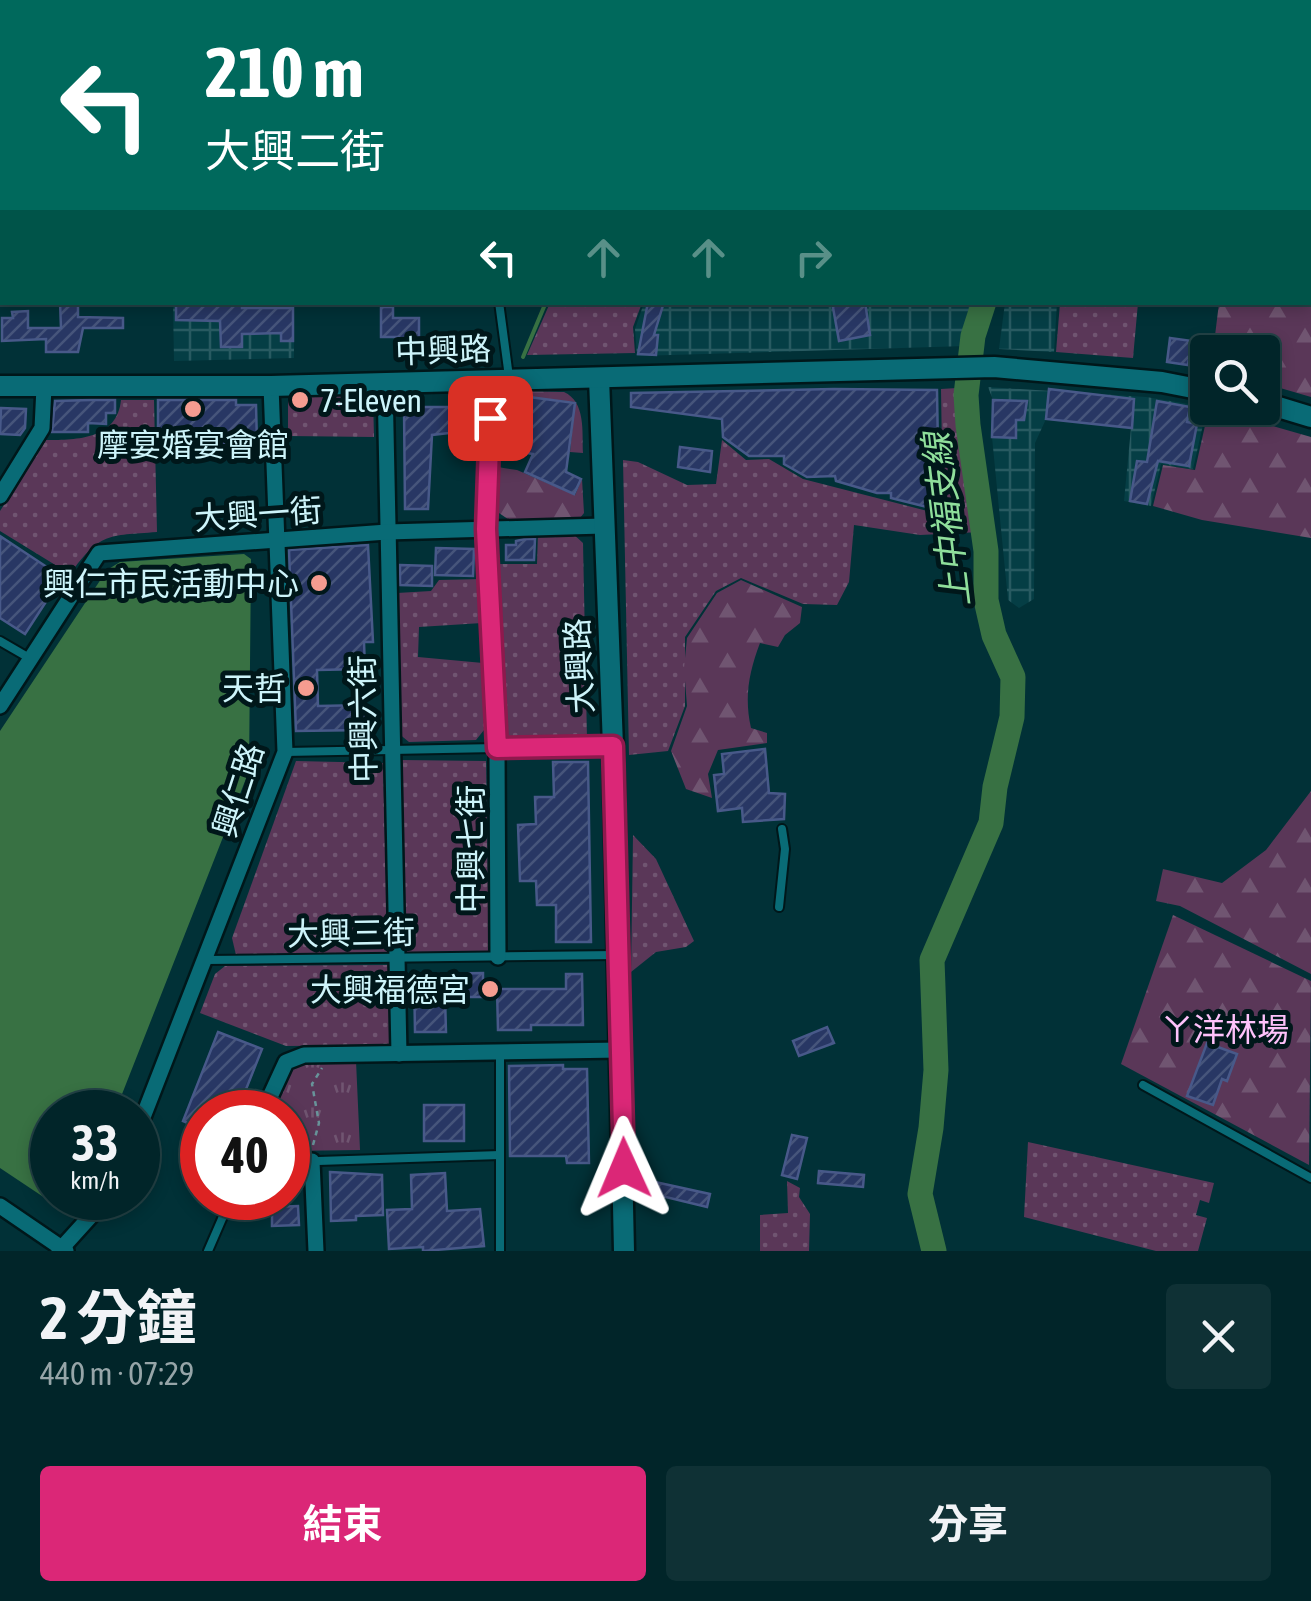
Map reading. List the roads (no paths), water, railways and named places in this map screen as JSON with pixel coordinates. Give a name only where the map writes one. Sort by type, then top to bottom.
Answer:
[{"type":"street","name":"中興路","points":[[0,386],[271,386],[994,367],[1190,387]]},
{"type":"street","name":"大興路","points":[[599,378],[613,746],[624,1251]]},
{"type":"street","name":"中興七街","points":[[498,957],[497,748],[486,529],[500,380]]},
{"type":"street","name":"中興六街","points":[[386,382],[399,1054]]},
{"type":"street","name":"興仁路","points":[[154,1090],[285,752],[271,386]]},
{"type":"street","points":[[0,496],[42,428],[44,387]]},
{"type":"street","points":[[1280,408],[1311,417]]},
{"type":"street","name":"大興一街","points":[[0,706],[99,553],[387,532],[603,526]]},
{"type":"street","points":[[273,1090],[286,1062],[304,1055],[621,1050]]},
{"type":"street","points":[[312,1161],[316,1251]]},
{"type":"street","points":[[0,1206],[62,1250],[88,1220]]},
{"type":"lane","points":[[499,305],[500,380]]},
{"type":"lane","points":[[0,641],[30,659]]},
{"type":"lane","points":[[285,752],[613,746]]},
{"type":"lane","points":[[779,907],[780,871],[786,850],[782,829]]},
{"type":"lane","name":"大興三街","points":[[206,960],[616,955]]},
{"type":"lane","points":[[500,1054],[500,1251]]},
{"type":"lane","points":[[1143,1085],[1311,1178]]},
{"type":"lane","points":[[312,1161],[500,1155]]},
{"type":"lane","points":[[208,1251],[221,1220]]},
{"type":"waterway","points":[[523,357],[545,305]]},
{"type":"waterway","name":"上中福支線","points":[[934,1251],[920,1194],[936,1070],[932,960],[991,823],[995,787],[1012,717],[1013,677],[994,635],[986,600],[986,551],[968,425],[966,395],[973,336],[983,305]]},
{"type":"place","name":"7-Eleven","points":[[300,400]]},
{"type":"place","name":"摩宴婚宴會館","points":[[193,409]]},
{"type":"place","name":"興仁市民活動中心","points":[[319,583]]},
{"type":"place","name":"天哲","points":[[306,688]]},
{"type":"place","name":"大興福德宮","points":[[490,989]]},
{"type":"park label","name":"ㄚ洋林場","points":[[1225,1029]]}]
